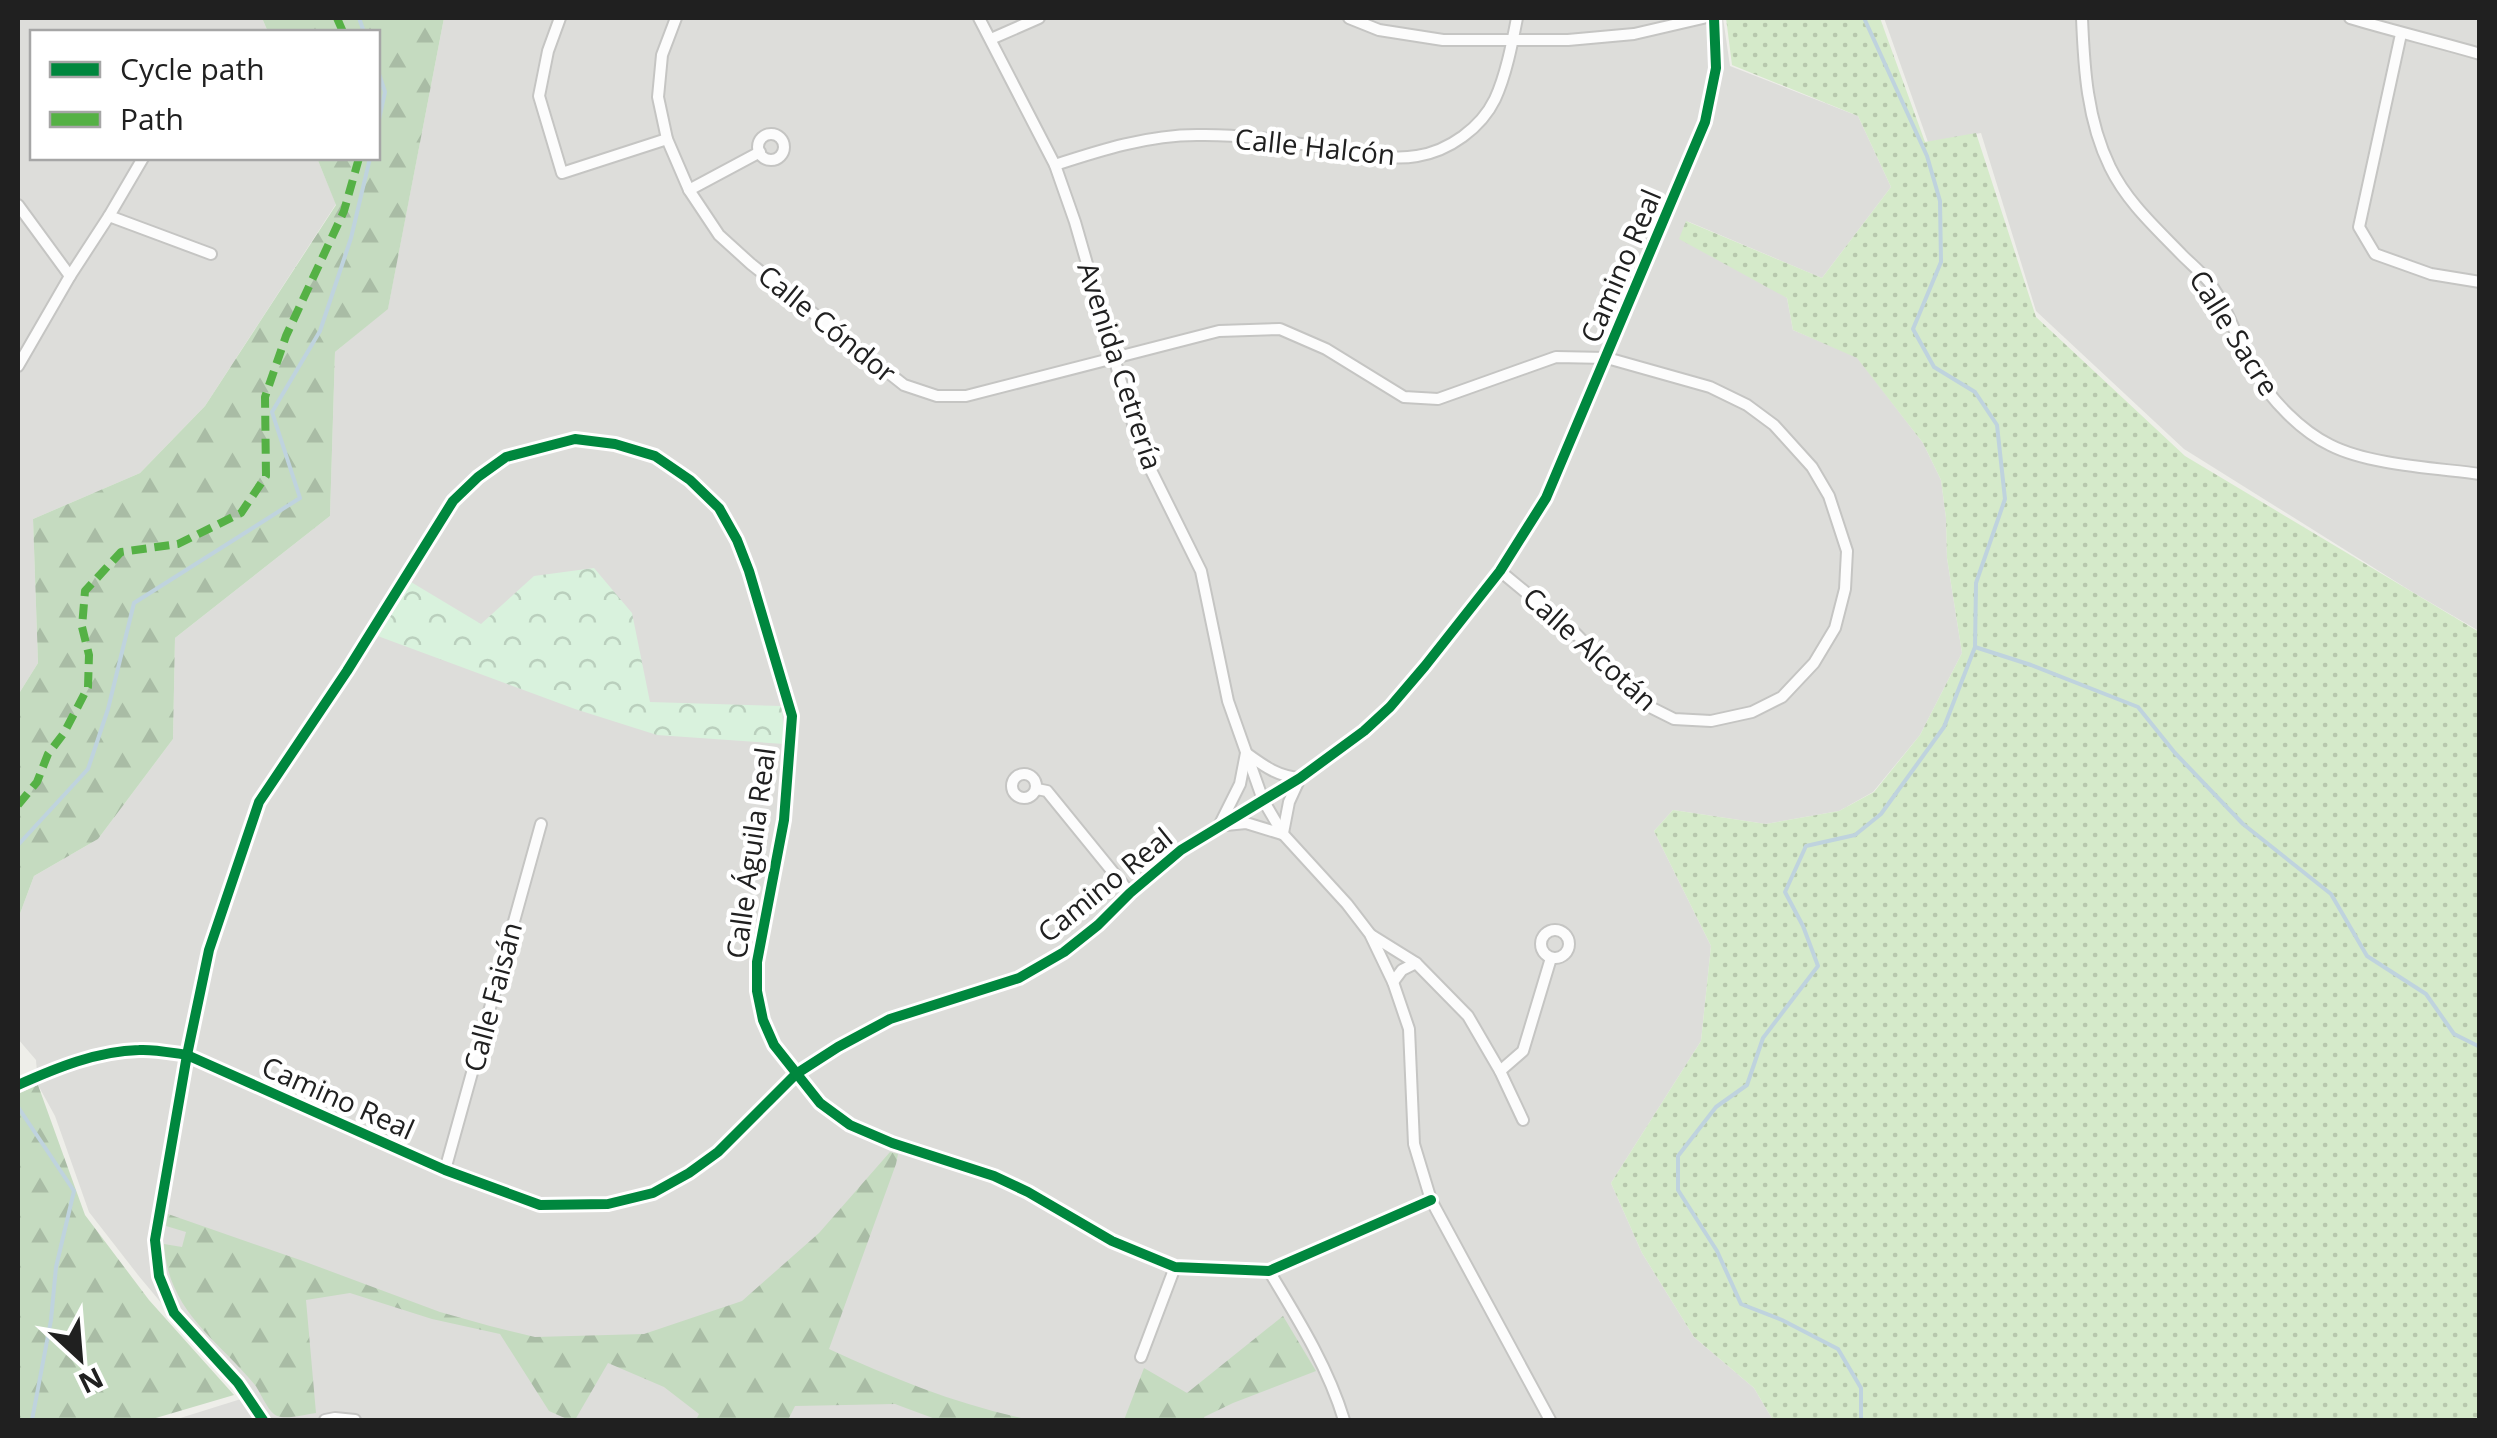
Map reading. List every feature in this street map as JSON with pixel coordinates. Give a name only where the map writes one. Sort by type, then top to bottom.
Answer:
[{"type":"street","points":[[560,18],[548,51],[539,96],[562,173],[666,139]]},
{"type":"street","name":"Calle Cóndor","points":[[676,18],[662,55],[658,97],[666,139],[688,190],[720,235],[904,385],[937,396],[966,396],[1219,331],[1280,329],[1326,349],[1404,397],[1438,399],[1556,357],[1607,358]]},
{"type":"street","name":"Avenida Cetrería","points":[[979,18],[1055,164],[1140,448],[1201,571],[1228,700],[1263,800],[1283,834],[1370,934],[1393,982],[1409,1029],[1414,1144],[1430,1200],[1550,1420]]},
{"type":"street","points":[[990,39],[1039,18]]},
{"type":"street","points":[[1349,18],[1380,30],[1443,40],[1568,40],[1634,34],[1703,18]]},
{"type":"street","name":"Calle Halcón","points":[[1055,164],[1119,144],[1195,135],[1270,139],[1398,158],[1421,156],[1466,134],[1483,117],[1496,98],[1516,18]]},
{"type":"street","name":"Camino Real","points":[[18,1085],[59,1066],[103,1055],[141,1050],[187,1056],[445,1170],[540,1206],[608,1204],[653,1193],[690,1173],[718,1152],[796,1074],[838,1047],[890,1019],[1019,978],[1064,952],[1181,850],[1300,778],[1364,731],[1425,666],[1500,571],[1546,498],[1705,122],[1716,68],[1714,18]]},
{"type":"street","name":"Calle Sacre","points":[[2082,18],[2085,80],[2109,165],[2129,201],[2208,281],[2254,371],[2276,402],[2330,446],[2378,461],[2480,474]]},
{"type":"street","points":[[2350,18],[2480,54]]},
{"type":"street","points":[[2401,34],[2359,228],[2375,254],[2430,274],[2480,282]]},
{"type":"street","points":[[688,190],[760,152]]},
{"type":"street","points":[[18,366],[142,160]]},
{"type":"street","points":[[18,205],[70,276]]},
{"type":"street","points":[[109,216],[211,254]]},
{"type":"street","name":"Calle Alcotán","points":[[1500,571],[1575,633],[1646,705],[1674,720],[1712,721],[1752,712],[1782,697],[1814,663],[1834,628],[1844,589],[1847,552],[1829,496],[1812,467],[1774,425],[1746,405],[1710,387],[1607,358]]},
{"type":"street","name":"Calle Águila Real","points":[[263,1420],[238,1383],[174,1313],[159,1276],[155,1240],[209,950],[259,802],[453,501],[478,476],[506,457],[575,439],[615,444],[655,456],[690,480],[719,508],[749,572],[792,716],[784,820],[757,962],[757,991],[774,1045],[820,1102],[850,1124],[892,1143],[994,1176],[1112,1241],[1175,1268],[1269,1271],[1430,1200]]},
{"type":"street","points":[[1246,752],[1267,769],[1284,777],[1300,778],[1289,802],[1283,834],[1246,823],[1220,825],[1240,784],[1246,752]]},
{"type":"street","name":"Camino Real","points":[[1036,789],[1047,791],[1130,894]]},
{"type":"street","name":"Calle Faisán","points":[[445,1170],[541,824]]},
{"type":"street","points":[[1370,934],[1416,964],[1468,1016],[1500,1071],[1522,1120]]},
{"type":"street","points":[[1500,1071],[1523,1051],[1551,958]]},
{"type":"street","points":[[1393,982],[1402,970],[1416,964]]},
{"type":"street","points":[[1141,1357],[1175,1268]]},
{"type":"street","points":[[1269,1271],[1307,1334],[1337,1396],[1344,1420]]},
{"type":"street","points":[[326,1420],[355,1420]]},
{"type":"shaded area","points":[[18,18],[262,18],[267,30],[30,30],[30,160],[318,160],[336,204],[205,406],[140,473],[33,519],[38,663],[18,695]]},
{"type":"shaded area","points":[[444,18],[1723,18],[1730,66],[1858,116],[1891,187],[1822,278],[1687,221],[1787,298],[1793,330],[1857,357],[1923,443],[1941,480],[1947,558],[1962,653],[1920,735],[1873,792],[1839,811],[1766,824],[1673,810],[1654,831],[1711,946],[1701,1041],[1611,1183],[1642,1253],[1694,1337],[1754,1388],[1773,1420],[174,1420],[241,1399],[89,1212],[55,1116],[38,1085],[36,1060],[18,1039],[18,919],[34,876],[98,839],[173,739],[175,638],[330,516],[335,352],[388,308]]},
{"type":"shaded area","points":[[1884,18],[2479,18],[2479,631],[2184,449],[2036,311],[1981,133],[1928,142]]},
{"type":"green space","points":[[262,18],[444,18],[388,309],[335,352],[330,516],[175,638],[173,739],[98,839],[34,876],[18,919],[18,695],[38,663],[33,519],[140,473],[205,406],[336,205],[318,160],[380,160],[380,30],[267,30]]},
{"type":"green space","points":[[1726,18],[1880,18],[1925,142],[1976,133],[2036,317],[2185,456],[2479,632],[2479,1420],[1773,1420],[1754,1388],[1694,1337],[1642,1253],[1611,1183],[1701,1041],[1711,946],[1654,831],[1673,810],[1766,824],[1839,811],[1874,792],[1920,735],[1962,653],[1947,558],[1941,480],[1923,443],[1857,358],[1793,330],[1787,298],[1679,239],[1686,221],[1822,278],[1891,187],[1858,116],[1732,65]]},
{"type":"green space","points":[[594,568],[632,613],[650,702],[782,706],[784,744],[657,735],[375,635],[411,582],[481,624],[534,576]]},
{"type":"green space","points":[[38,1085],[85,1215],[149,1300],[234,1395],[149,1420],[18,1420],[18,1094]]},
{"type":"green space","points":[[890,1152],[898,1154],[896,1164],[829,1349],[928,1390],[1031,1420],[938,1420],[895,1404],[795,1406],[788,1420],[696,1420],[699,1414],[664,1387],[608,1363],[575,1420],[569,1420],[549,1411],[500,1334],[432,1319],[350,1293],[306,1300],[316,1413],[281,1417],[271,1411],[255,1385],[196,1322],[174,1288],[167,1267],[164,1244],[182,1247],[186,1232],[166,1226],[168,1214],[440,1312],[490,1326],[535,1337],[644,1334],[742,1301],[819,1233]]},
{"type":"green space","points":[[1283,1316],[1316,1371],[1233,1403],[1204,1417],[1205,1420],[1124,1420],[1144,1368],[1187,1393]]},
{"type":"waterway","points":[[359,18],[363,30]]},
{"type":"waterway","points":[[1861,1420],[1861,1388],[1838,1349],[1741,1304],[1717,1251],[1678,1190],[1678,1156],[1716,1107],[1747,1085],[1763,1038],[1818,966],[1785,892],[1806,846],[1855,835],[1881,814],[1944,727],[1975,647],[1976,583],[2005,499],[1997,425],[1975,392],[1934,367],[1913,329],[1941,262],[1940,201],[1927,156],[1864,18]]},
{"type":"waterway","points":[[380,77],[385,92],[380,115]]},
{"type":"waterway","points":[[18,845],[88,769],[108,709],[134,603],[300,498],[272,412],[320,331],[351,238],[370,160]]},
{"type":"waterway","points":[[1975,647],[2138,707],[2175,753],[2243,824],[2331,894],[2367,956],[2426,994],[2454,1034],[2480,1047]]},
{"type":"waterway","points":[[18,1107],[74,1191],[56,1267],[51,1320],[32,1420]]},
{"type":"marked path","points":[[337,18],[342,30]]},
{"type":"marked path","points":[[18,805],[37,782],[48,754],[88,687],[89,655],[82,627],[85,591],[121,552],[178,544],[241,513],[266,476],[265,397],[286,336],[344,211],[358,160]]},
{"type":"cycle path","points":[[18,1085],[92,1057],[123,1051],[187,1055],[445,1170],[540,1205],[608,1204],[653,1193],[689,1173],[718,1152],[796,1074],[838,1047],[890,1019],[1019,978],[1064,952],[1181,850],[1300,778],[1364,731],[1425,666],[1500,571],[1546,498],[1705,122],[1716,68],[1714,18]]},
{"type":"cycle path","points":[[263,1420],[238,1383],[174,1313],[159,1276],[155,1240],[209,950],[259,802],[453,501],[506,457],[575,439],[615,444],[655,456],[690,480],[719,508],[749,571],[792,716],[784,820],[757,962],[757,991],[774,1045],[820,1103],[850,1125],[994,1176],[1112,1241],[1175,1267],[1269,1271],[1431,1200]]}]
